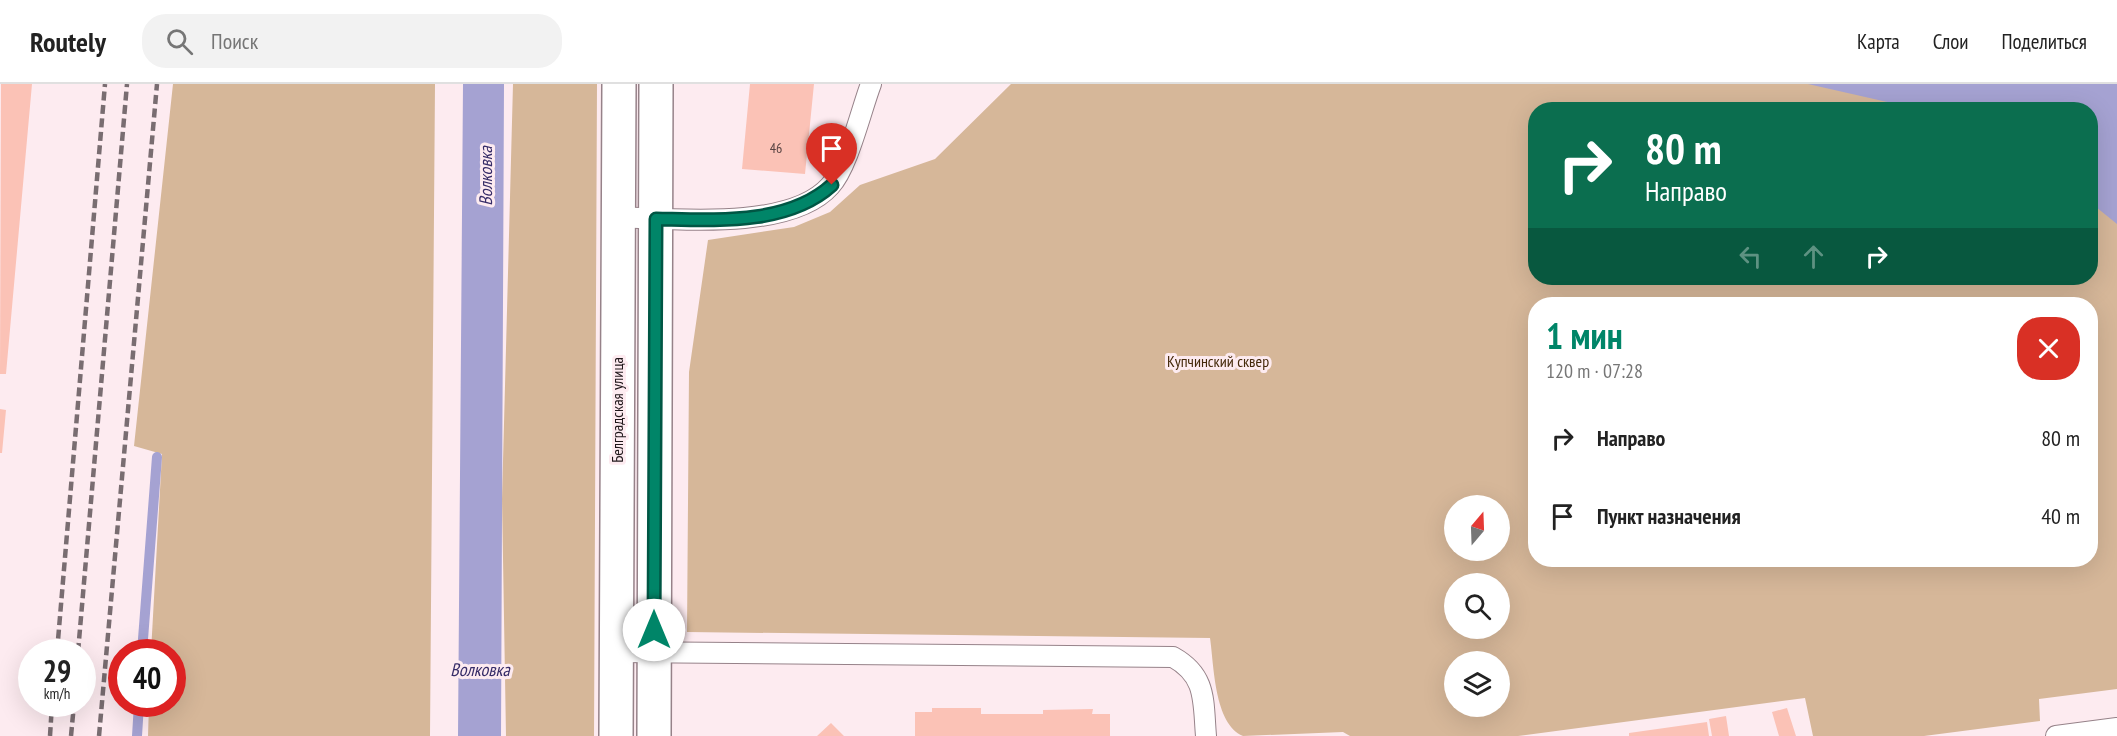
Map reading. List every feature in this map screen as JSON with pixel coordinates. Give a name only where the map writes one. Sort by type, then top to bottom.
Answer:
[{"type":"street","name":"Белградская улица","points":[[616,736],[619,84]]},
{"type":"street","points":[[654,736],[656,84]]},
{"type":"lane","points":[[618,217],[699,219],[762,215],[799,207],[818,198],[832,185],[843,165],[870,84]]},
{"type":"lane","points":[[617,652],[1173,657],[1188,666],[1201,684],[1206,736]]},
{"type":"lane","points":[[2056,736],[2117,728]]},
{"type":"green space","points":[[173,84],[435,84],[430,736],[148,736],[149,717],[186,717],[186,639],[152,639],[162,454],[134,446]]},
{"type":"green space","points":[[513,84],[597,84],[594,736],[506,736],[502,499]]},
{"type":"green space","name":"Купчинский сквер","points":[[1011,84],[2117,84],[2117,689],[2039,699],[2040,721],[1924,736],[1813,736],[1805,698],[1518,736],[1350,736],[1343,732],[1243,736],[1233,729],[1221,707],[1210,638],[687,632],[689,372],[708,240],[794,227],[830,212],[860,185],[935,159]]},
{"type":"water","name":"Волковка","points":[[463,84],[504,84],[501,736],[458,736]]},
{"type":"water","points":[[1808,84],[2117,84],[2117,224],[2098,209],[2098,102],[1887,102]]},
{"type":"building","points":[[1,84],[32,84],[6,374],[0,374]]},
{"type":"building","points":[[750,84],[814,84],[805,174],[742,169]]},
{"type":"building","points":[[0,409],[6,410],[2,453],[0,453]]},
{"type":"building","points":[[932,708],[981,708],[981,714],[1043,714],[1043,710],[1093,709],[1092,714],[1110,714],[1110,736],[915,736],[915,712],[932,712]]},
{"type":"building","points":[[1787,708],[1796,736],[1779,736],[1772,712]]},
{"type":"building","points":[[1726,716],[1729,736],[1712,736],[1709,719]]},
{"type":"building","points":[[1707,722],[1709,736],[1629,736],[1629,733]]},
{"type":"building","points":[[831,723],[844,736],[817,736]]},
{"type":"waterway","points":[[143,639],[157,457]]},
{"type":"waterway","points":[[137,736],[138,717]]},
{"type":"railway","points":[[58,639],[105,84]]},
{"type":"railway","points":[[79,639],[127,84]]},
{"type":"railway","points":[[99,736],[157,84]]},
{"type":"railway","points":[[50,736],[51,717]]},
{"type":"railway","points":[[71,736],[73,717]]},
{"type":"route","points":[[654,630],[656,219],[762,215],[799,207],[818,198],[832,185]]}]
